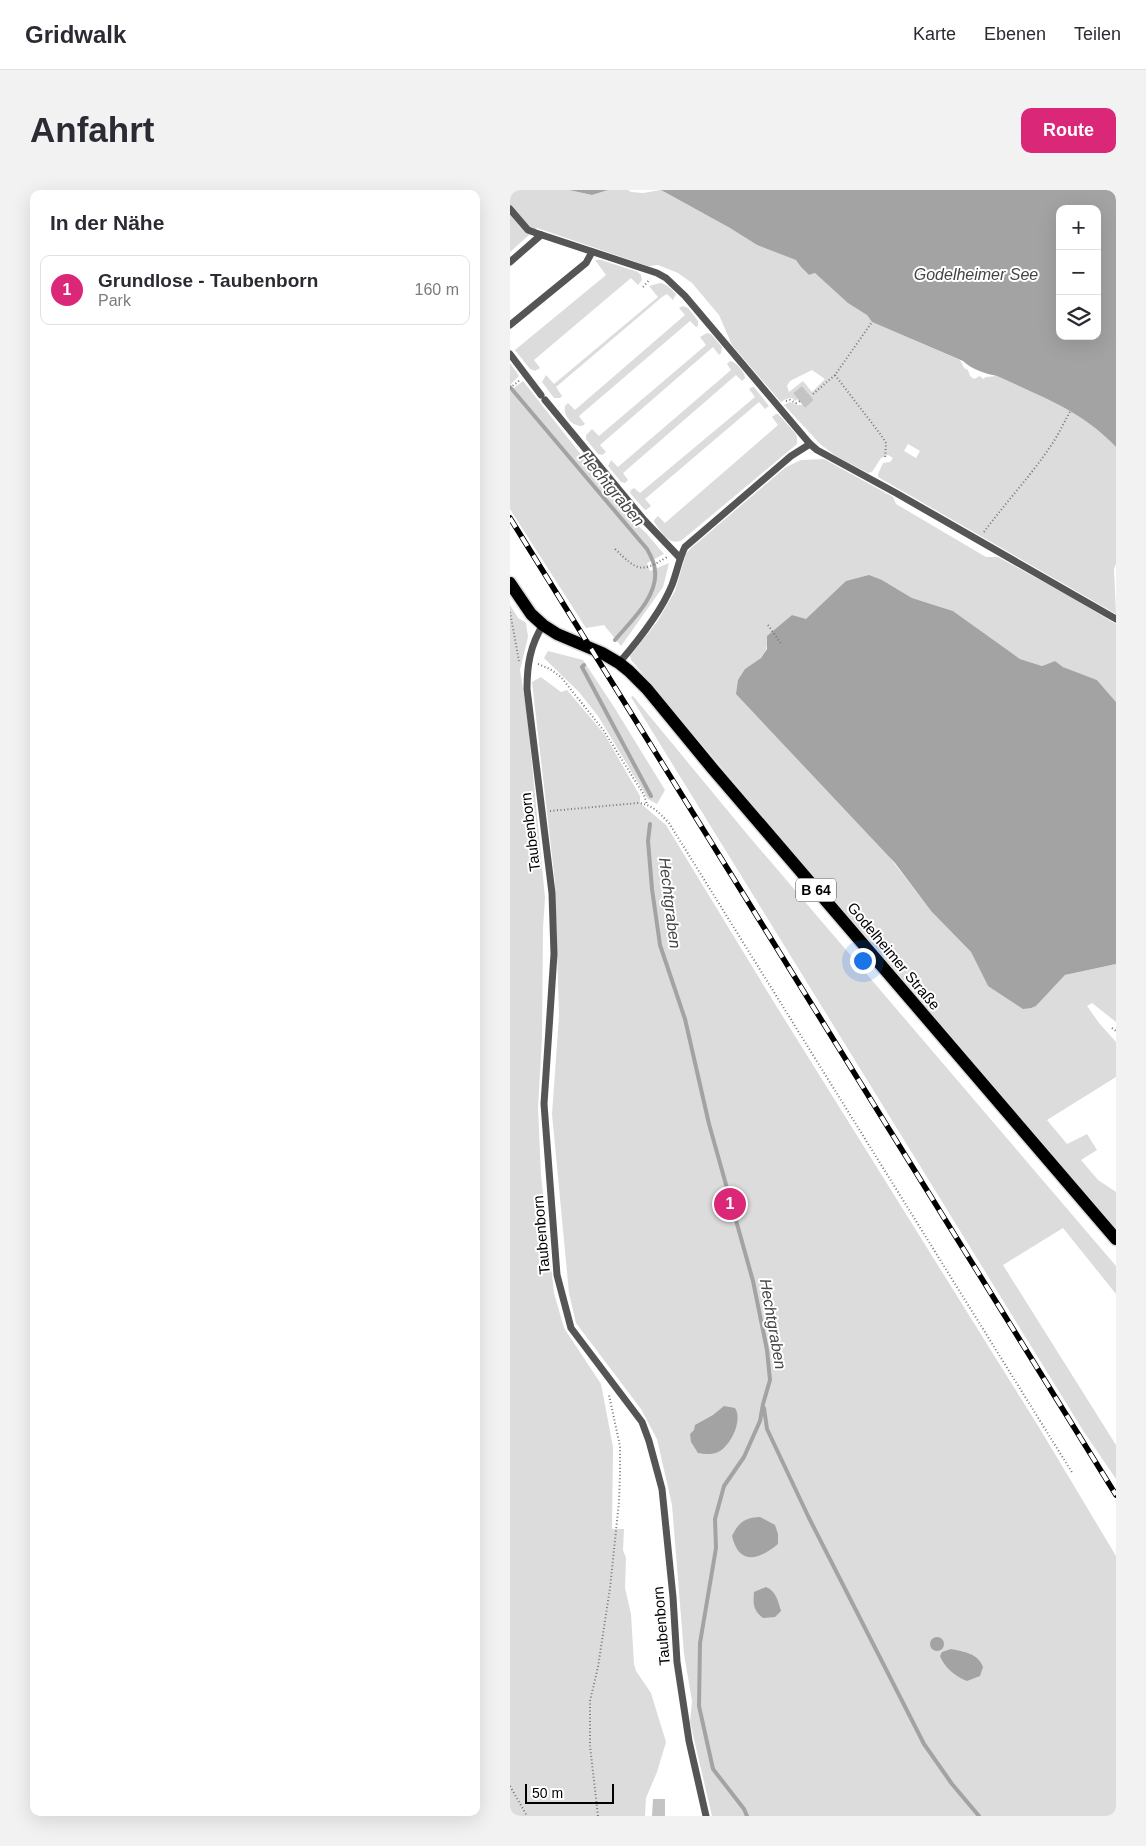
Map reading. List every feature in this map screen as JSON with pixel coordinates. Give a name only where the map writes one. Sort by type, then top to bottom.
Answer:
[{"type":"main road","name":"Godelheimer Straße","points":[[510,583],[531,614],[543,625],[557,634],[602,653],[619,663],[647,690],[1116,1239]]},
{"type":"lane","points":[[510,209],[528,230],[657,274],[673,284],[810,444],[827,456],[1116,619]]},
{"type":"lane","points":[[510,262],[541,235]]},
{"type":"lane","points":[[510,325],[586,263],[592,252]]},
{"type":"lane","points":[[510,354],[638,513],[680,558]]},
{"type":"lane","points":[[619,663],[632,648],[668,592],[685,547],[791,456],[810,444]]},
{"type":"lane","name":"Taubenborn","points":[[543,625],[533,642],[527,672],[527,689],[552,893],[554,954],[544,1104],[557,1275],[571,1328],[642,1422],[662,1489],[678,1662],[692,1760],[706,1816]]},
{"type":"path","points":[[813,394],[835,375],[872,322]]},
{"type":"path","points":[[835,375],[886,443],[885,459]]},
{"type":"path","points":[[510,388],[518,382]]},
{"type":"path","points":[[978,540],[1007,501],[1033,472],[1052,445],[1070,410]]},
{"type":"path","points":[[615,549],[628,562],[636,566],[646,569],[658,564]]},
{"type":"path","points":[[510,612],[521,672],[527,672]]},
{"type":"path","points":[[768,625],[782,645]]},
{"type":"path","points":[[546,668],[561,677],[604,731],[644,795],[647,804]]},
{"type":"path","points":[[542,812],[638,803],[647,804],[669,823],[1073,1474]]},
{"type":"path","points":[[1112,1028],[1116,1031]]},
{"type":"path","points":[[598,1816],[590,1746],[590,1701],[598,1667],[610,1588],[620,1474],[620,1446],[614,1414],[602,1370]]},
{"type":"path","points":[[510,1786],[527,1816]]},
{"type":"shaded area","points":[[510,190],[569,190],[592,195],[608,190],[628,190],[643,193],[661,190],[757,245],[797,260],[809,275],[815,273],[867,315],[872,322],[960,360],[964,368],[968,370],[970,376],[974,379],[980,376],[983,379],[997,376],[1060,405],[1089,423],[1116,447],[1116,564],[1114,569],[1116,614],[878,477],[883,463],[890,462],[893,458],[888,455],[881,458],[872,472],[868,473],[836,456],[820,444],[784,405],[790,402],[803,405],[805,408],[814,400],[802,386],[793,393],[798,399],[795,401],[792,398],[786,399],[781,402],[732,345],[719,315],[692,283],[678,273],[658,265],[648,266],[537,228],[510,252]],"holes":[[[812,370],[825,379],[812,392],[803,381],[789,392],[787,386],[790,381]],[[908,444],[920,451],[916,458],[904,451]]]},
{"type":"shaded area","points":[[595,260],[601,260],[638,272],[642,280],[638,285],[631,278],[534,360],[540,368],[535,371],[530,369],[515,350],[606,275]]},
{"type":"shaded area","points":[[660,283],[676,294],[673,300],[667,294],[662,297],[556,387],[562,396],[554,398],[542,382],[546,375],[554,384],[658,297],[649,286]]},
{"type":"shaded area","points":[[683,306],[688,308],[698,321],[698,326],[696,327],[690,321],[579,416],[585,424],[578,426],[569,420],[565,413],[565,406],[568,403],[575,410],[685,315],[679,308]]},
{"type":"shaded area","points":[[707,333],[711,334],[722,347],[721,353],[719,355],[713,347],[600,445],[606,452],[602,455],[598,454],[586,439],[586,435],[592,429],[599,436],[706,345],[700,337]]},
{"type":"shaded area","points":[[730,361],[740,368],[745,378],[742,381],[736,375],[623,473],[628,480],[625,483],[621,482],[608,466],[611,460],[618,467],[731,370],[727,364]]},
{"type":"shaded area","points":[[510,363],[519,376],[510,385]]},
{"type":"shaded area","points":[[523,381],[634,522],[664,554],[647,563],[650,571],[669,563],[663,587],[621,646],[604,625],[586,628],[510,509],[510,391]]},
{"type":"shaded area","points":[[752,387],[769,406],[765,409],[759,402],[645,499],[651,506],[646,510],[644,509],[630,493],[631,490],[634,488],[640,493],[755,397],[749,389]]},
{"type":"shaded area","points":[[776,414],[796,434],[797,444],[682,540],[677,542],[669,540],[654,520],[658,516],[665,523],[778,425],[772,417]]},
{"type":"shaded area","points":[[824,459],[893,497],[896,504],[986,557],[998,557],[1116,624],[1116,702],[1097,680],[1063,667],[1055,661],[1042,666],[1020,659],[953,611],[912,598],[882,580],[814,613],[806,620],[792,615],[768,636],[765,653],[745,669],[931,911],[971,952],[988,986],[1036,1006],[1065,975],[1116,964],[1116,1022],[1092,1003],[1087,1006],[1116,1042],[1116,1077],[1047,1120],[1067,1144],[1087,1134],[1097,1150],[1081,1160],[1098,1180],[1116,1192],[1116,1228],[830,896],[631,660],[630,656],[657,622],[675,591],[686,554],[690,549],[786,467],[801,460]]},
{"type":"shaded area","points":[[510,605],[518,618],[526,623],[528,637],[520,670],[527,713],[545,898],[542,1038],[538,1108],[541,1175],[554,1293],[564,1328],[601,1384],[613,1447],[612,1529],[624,1529],[623,1550],[626,1558],[625,1588],[631,1614],[634,1664],[636,1671],[651,1693],[666,1742],[657,1772],[646,1798],[645,1816],[510,1816]]},
{"type":"shaded area","points":[[548,651],[583,660],[665,790],[657,804],[648,799],[598,716],[579,692],[544,658]]},
{"type":"shaded area","points":[[541,677],[561,692],[567,690],[605,735],[640,796],[640,803],[666,825],[775,1004],[1040,1429],[1116,1556],[1116,1816],[712,1816],[690,1722],[692,1701],[684,1654],[672,1505],[657,1439],[641,1409],[576,1323],[569,1293],[552,1114],[559,1016],[555,882],[532,682]]},
{"type":"shaded area","points":[[633,696],[747,834],[1116,1266],[1116,1294],[1063,1228],[1003,1265],[1116,1445],[1116,1479],[1084,1432],[631,697]]},
{"type":"water","points":[[569,190],[608,190],[592,195]]},
{"type":"water","name":"Godelheimer See","points":[[661,190],[1116,190],[1116,447],[1089,423],[1045,398],[997,376],[979,371],[963,361],[872,322],[867,315],[848,303],[815,273],[809,275],[796,260],[757,245]]},
{"type":"water","points":[[869,575],[882,580],[912,598],[953,611],[1020,659],[1042,666],[1055,661],[1063,667],[1097,680],[1116,702],[1116,964],[1065,975],[1036,1006],[1031,1008],[1023,1009],[988,986],[971,952],[931,911],[895,863],[736,694],[738,680],[745,669],[761,658],[767,649],[767,636],[792,615],[806,619],[846,581]]},
{"type":"water","points":[[724,1406],[735,1408],[737,1413],[737,1426],[731,1439],[718,1452],[711,1454],[698,1453],[691,1442],[690,1434],[694,1430],[695,1425]]},
{"type":"water","points":[[760,1517],[775,1525],[778,1534],[778,1544],[764,1554],[750,1557],[745,1556],[735,1546],[732,1536],[737,1527],[743,1522],[750,1518]]},
{"type":"water","points":[[766,1587],[778,1600],[781,1611],[775,1617],[763,1618],[754,1606],[754,1592]]},
{"type":"water","points":[[937,1637],[942,1639],[944,1644],[942,1649],[937,1651],[932,1649],[930,1644],[932,1639]]},
{"type":"water","points":[[951,1649],[966,1652],[978,1659],[983,1667],[980,1676],[967,1681],[951,1671],[944,1664],[940,1656],[942,1652]]},
{"type":"building","points":[[802,386],[814,400],[805,408],[793,393]]},
{"type":"building","points":[[653,1799],[665,1799],[665,1816],[652,1816]]},
{"type":"waterway","name":"Hechtgraben","points":[[510,387],[647,549],[652,560],[655,581],[648,600],[615,640]]},
{"type":"waterway","name":"Hechtgraben","points":[[584,665],[582,667],[651,796]]},
{"type":"waterway","name":"Hechtgraben","points":[[650,824],[648,841],[652,889],[660,945],[685,1019],[709,1124],[753,1281],[767,1350],[770,1380],[760,1421],[744,1457],[724,1486],[715,1519],[716,1548],[700,1643],[699,1706],[713,1769],[744,1809],[747,1816]]},
{"type":"waterway","points":[[764,1408],[767,1429],[809,1518],[924,1744],[952,1784],[979,1816]]},
{"type":"railway","points":[[510,518],[1116,1495]]},
{"type":"place","name":"Grundlose - Taubenborn","points":[[730,1204]]}]
